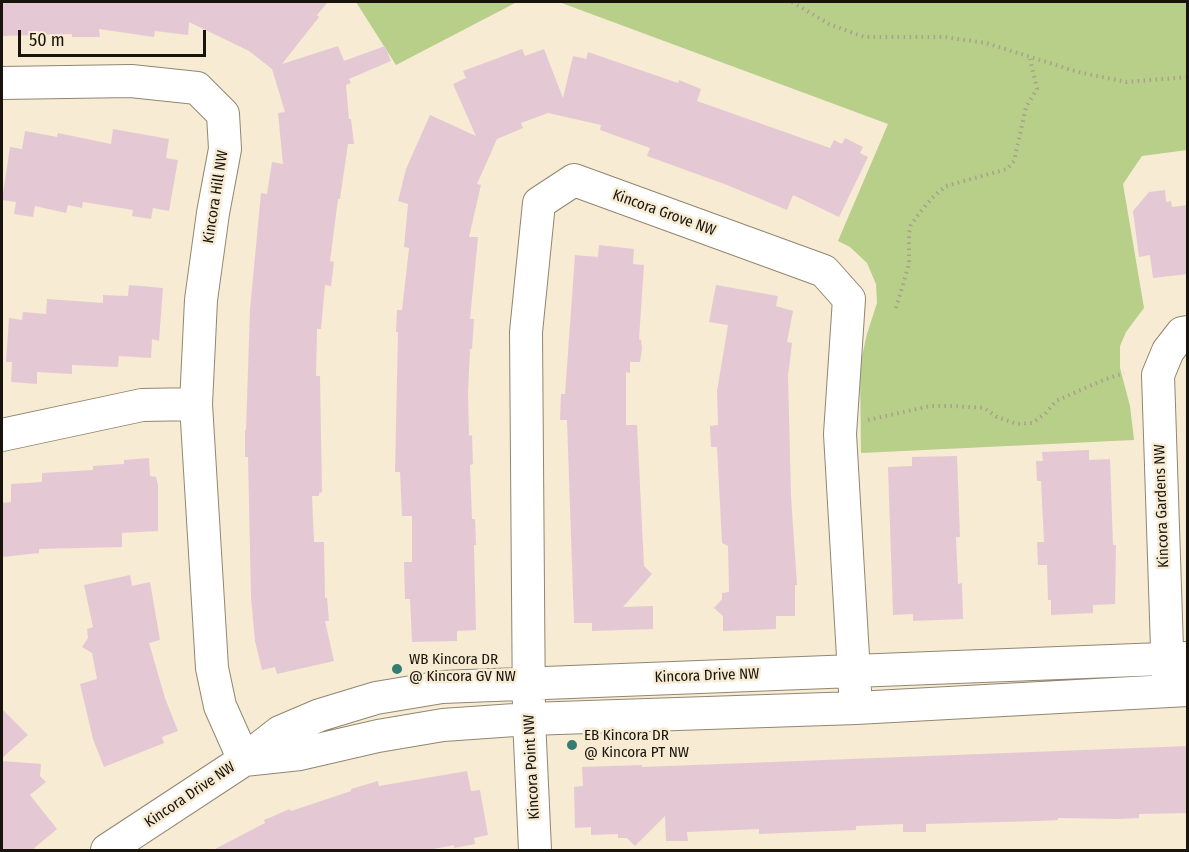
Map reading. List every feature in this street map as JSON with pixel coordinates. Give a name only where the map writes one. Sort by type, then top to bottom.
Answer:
[{"type":"street","name":"Kincora Hill NW","points":[[2,83],[131,81],[197,88],[223,114],[225,149],[213,213],[201,300],[196,404],[212,668],[220,706],[244,760]]},
{"type":"street","name":"Kincora Grove NW","points":[[529,682],[526,332],[539,203],[574,180],[824,271],[849,299],[840,434],[856,708]]},
{"type":"street","name":"Kincora Gardens NW","points":[[1178,691],[1158,375],[1168,351],[1182,333],[1188,332]]},
{"type":"street","points":[[2,435],[142,405],[196,404]]},
{"type":"street","name":"Kincora Drive NW","points":[[107,850],[244,760],[280,732],[320,715],[376,698],[442,687],[529,682],[1177,658]]},
{"type":"street","name":"Kincora Point NW","points":[[529,682],[535,850]]},
{"type":"street","name":"Kincora Drive NW","points":[[244,760],[300,754],[378,736],[443,725],[529,719],[856,708],[1178,691]]},
{"type":"path","points":[[792,2],[829,24],[864,37],[945,37],[986,43],[1078,72],[1126,82],[1188,77]]},
{"type":"path","points":[[896,308],[909,264],[909,233],[920,212],[946,186],[1007,169],[1014,161],[1026,107],[1037,89],[1029,58]]},
{"type":"path","points":[[864,421],[930,406],[954,406],[984,408],[997,417],[1017,424],[1032,423],[1045,414],[1056,401],[1124,373]]},
{"type":"green space","points":[[356,2],[517,2],[396,65]]},
{"type":"green space","points":[[559,2],[1187,2],[1187,150],[1142,156],[1123,184],[1144,308],[1126,332],[1120,346],[1120,368],[1130,406],[1134,440],[861,453],[860,365],[877,303],[876,284],[867,263],[850,247],[838,241],[888,124]]},
{"type":"building","points":[[2,2],[328,2],[282,64],[338,46],[344,61],[385,46],[391,61],[349,79],[351,83],[346,85],[354,144],[348,144],[330,261],[334,262],[331,286],[325,285],[321,329],[317,329],[316,376],[320,376],[322,492],[319,496],[312,496],[314,542],[324,542],[325,598],[327,598],[329,621],[325,621],[334,661],[277,674],[275,667],[262,670],[255,641],[251,598],[248,457],[245,457],[245,430],[250,309],[261,193],[267,194],[272,162],[283,164],[278,113],[285,112],[272,69],[249,51],[189,22],[188,35],[155,31],[154,37],[99,29],[100,37],[72,37],[72,34],[2,36]]},
{"type":"building","points":[[522,49],[525,56],[544,49],[563,98],[573,56],[586,59],[588,52],[678,83],[679,80],[701,89],[697,101],[830,148],[834,140],[842,144],[845,138],[863,147],[860,153],[868,157],[839,217],[793,195],[787,210],[647,156],[650,148],[600,130],[601,125],[548,113],[521,123],[523,128],[497,139],[477,184],[481,185],[469,237],[478,237],[470,319],[474,319],[468,394],[469,436],[472,435],[473,464],[470,465],[472,519],[475,519],[476,545],[474,545],[476,630],[457,631],[457,641],[412,642],[410,599],[405,599],[404,562],[412,562],[412,516],[402,516],[400,472],[395,472],[397,310],[402,310],[409,248],[404,247],[408,204],[398,201],[406,169],[430,115],[476,136],[453,84],[466,78],[463,71]]},
{"type":"building","points":[[113,129],[169,139],[166,158],[178,160],[169,211],[153,208],[151,219],[132,216],[133,210],[83,202],[82,208],[68,205],[66,213],[35,206],[33,217],[14,214],[16,202],[2,200],[10,147],[22,149],[25,131],[57,137],[58,133],[111,144]]},
{"type":"building","points":[[1165,190],[1166,202],[1171,201],[1172,207],[1188,205],[1188,274],[1153,278],[1150,255],[1139,257],[1133,211],[1149,192]]},
{"type":"building","points":[[599,245],[634,249],[633,264],[644,265],[639,339],[642,348],[640,362],[630,362],[630,373],[626,372],[626,425],[637,425],[644,566],[652,574],[623,607],[653,606],[653,629],[592,631],[592,623],[574,623],[567,420],[560,420],[561,394],[565,394],[575,255],[598,257]]},
{"type":"building","points":[[129,285],[163,288],[159,341],[152,339],[151,358],[119,356],[118,367],[72,365],[72,374],[37,372],[37,384],[11,382],[12,362],[6,362],[9,318],[22,320],[23,312],[46,314],[47,299],[103,303],[103,295],[128,296]]},
{"type":"building","points":[[716,285],[778,296],[776,306],[793,311],[787,342],[792,343],[788,376],[791,496],[797,585],[795,585],[795,616],[776,616],[776,629],[723,631],[723,616],[714,608],[722,599],[722,593],[729,592],[728,546],[722,543],[717,447],[711,447],[710,426],[718,425],[717,391],[728,325],[709,322]]},
{"type":"building","points":[[1089,450],[1089,460],[1110,459],[1113,545],[1116,545],[1115,604],[1093,605],[1093,613],[1051,615],[1047,565],[1038,565],[1037,542],[1044,542],[1041,481],[1037,481],[1036,461],[1043,461],[1042,452]]},
{"type":"building","points":[[957,456],[960,537],[956,537],[958,584],[962,583],[963,619],[913,621],[913,614],[893,615],[888,467],[912,466],[912,457]]},
{"type":"building","points":[[149,458],[150,476],[156,477],[158,485],[158,531],[122,533],[122,547],[39,549],[39,553],[3,557],[2,503],[11,502],[11,484],[42,482],[42,473],[93,470],[93,466],[124,464],[124,460]]},
{"type":"building","points":[[130,575],[132,586],[150,582],[160,640],[149,643],[165,698],[178,731],[162,737],[164,743],[104,767],[93,739],[80,684],[97,679],[92,653],[82,647],[88,638],[87,629],[93,627],[84,585]]},
{"type":"building","points":[[2,709],[28,735],[2,758]]},
{"type":"building","points":[[1188,746],[1188,813],[1139,814],[1139,818],[1119,819],[1058,818],[1058,820],[1038,821],[926,824],[926,832],[903,832],[903,824],[856,826],[856,830],[759,834],[759,829],[687,832],[688,841],[666,841],[665,816],[635,846],[627,838],[618,838],[618,834],[591,835],[591,827],[575,828],[574,787],[583,786],[582,767],[642,765],[642,767]]},
{"type":"building","points":[[2,761],[41,764],[40,776],[46,782],[30,795],[57,829],[32,850],[2,850]]},
{"type":"building","points":[[467,771],[471,791],[480,790],[488,835],[474,838],[475,844],[429,850],[213,850],[265,823],[264,820],[290,809],[291,811],[351,791],[351,789],[378,781],[379,786]]},
{"type":"place","name":"WB Kincora DR @ Kincora GV NW","points":[[397,669]]},
{"type":"place","name":"EB Kincora DR @ Kincora PT NW","points":[[572,745]]}]
